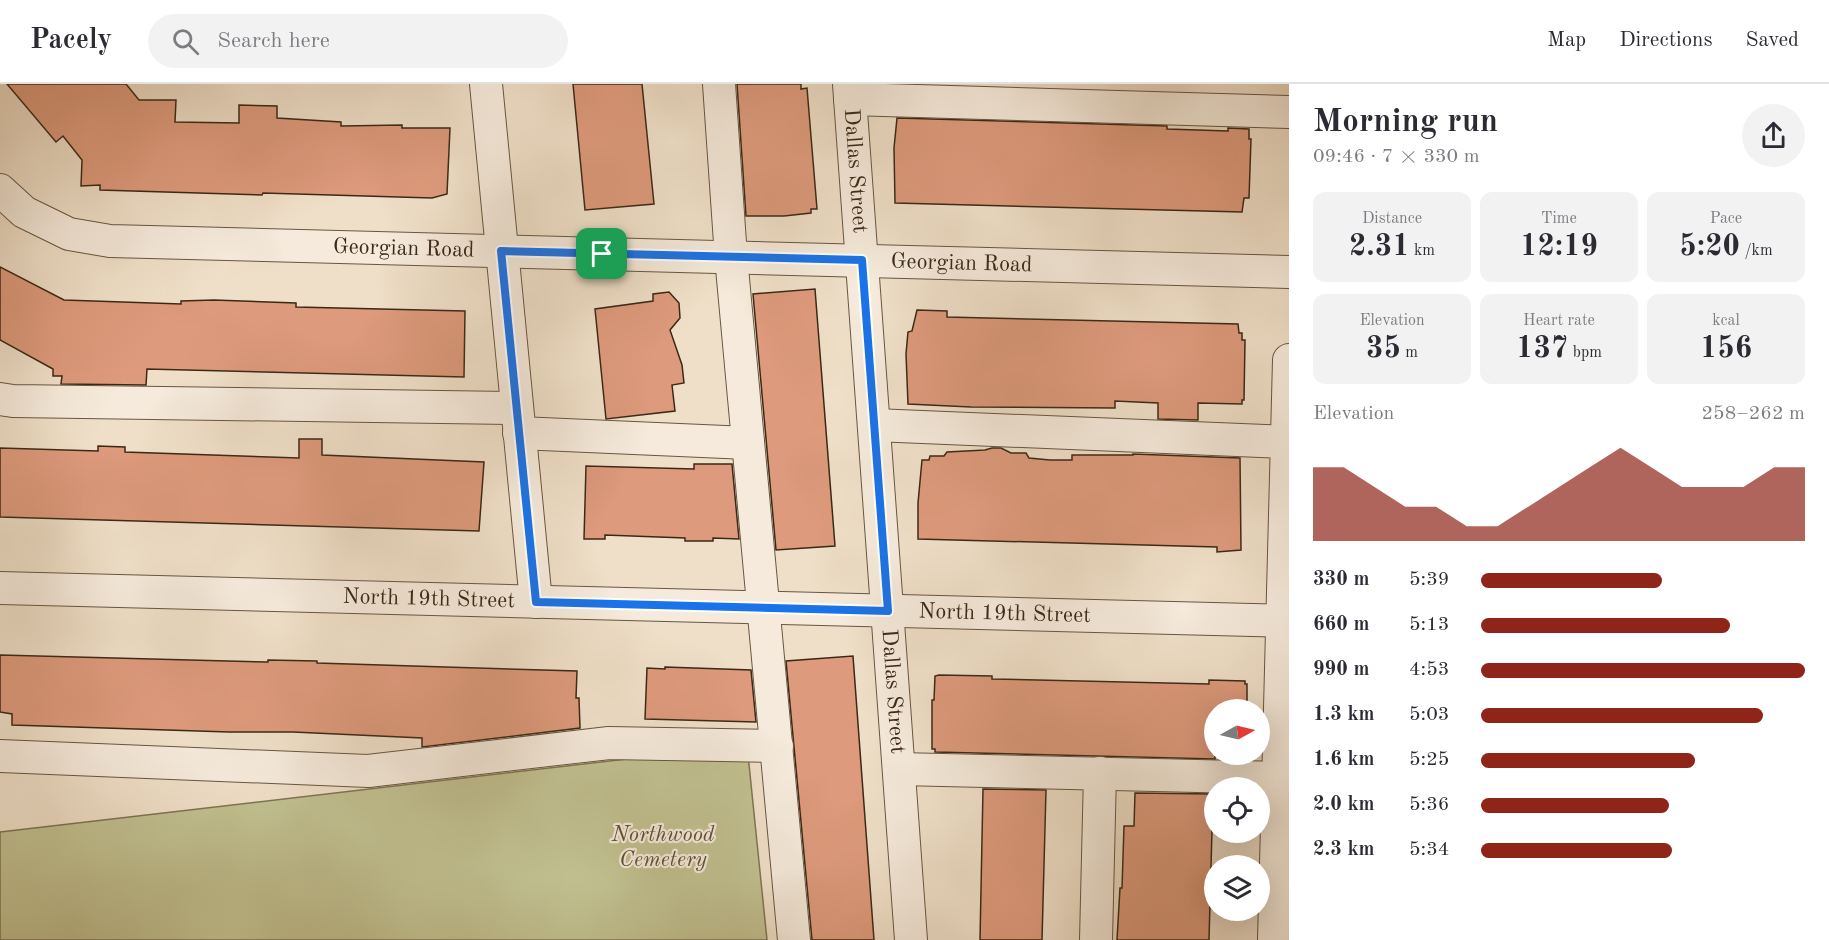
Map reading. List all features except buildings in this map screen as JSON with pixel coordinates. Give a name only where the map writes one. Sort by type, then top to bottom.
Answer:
[{"type":"street","points":[[486,84],[536,602]]},
{"type":"street","points":[[719,84],[731,257],[794,940]]},
{"type":"street","points":[[850,92],[1289,112]]},
{"type":"street","name":"Dallas Street","points":[[850,92],[911,940]]},
{"type":"street","name":"Georgian Road","points":[[0,190],[24,212],[69,234],[110,241],[1289,272]]},
{"type":"street","points":[[1274,940],[1278,778],[1286,621],[1289,360]]},
{"type":"street","points":[[0,399],[13,402],[518,421],[748,443]]},
{"type":"street","points":[[874,425],[1287,442]]},
{"type":"street","name":"North 19th Street","points":[[0,588],[1286,621]]},
{"type":"street","points":[[0,756],[368,771],[609,743],[777,746]]},
{"type":"street","points":[[899,769],[1278,778]]},
{"type":"street","points":[[1096,940],[1100,773]]},
{"type":"green space","name":"Northwood Cemetery","points":[[747,745],[767,940],[0,940],[0,832]]},
{"type":"route","points":[[501,251],[602,254],[862,260],[888,611],[536,602],[501,251]]}]
